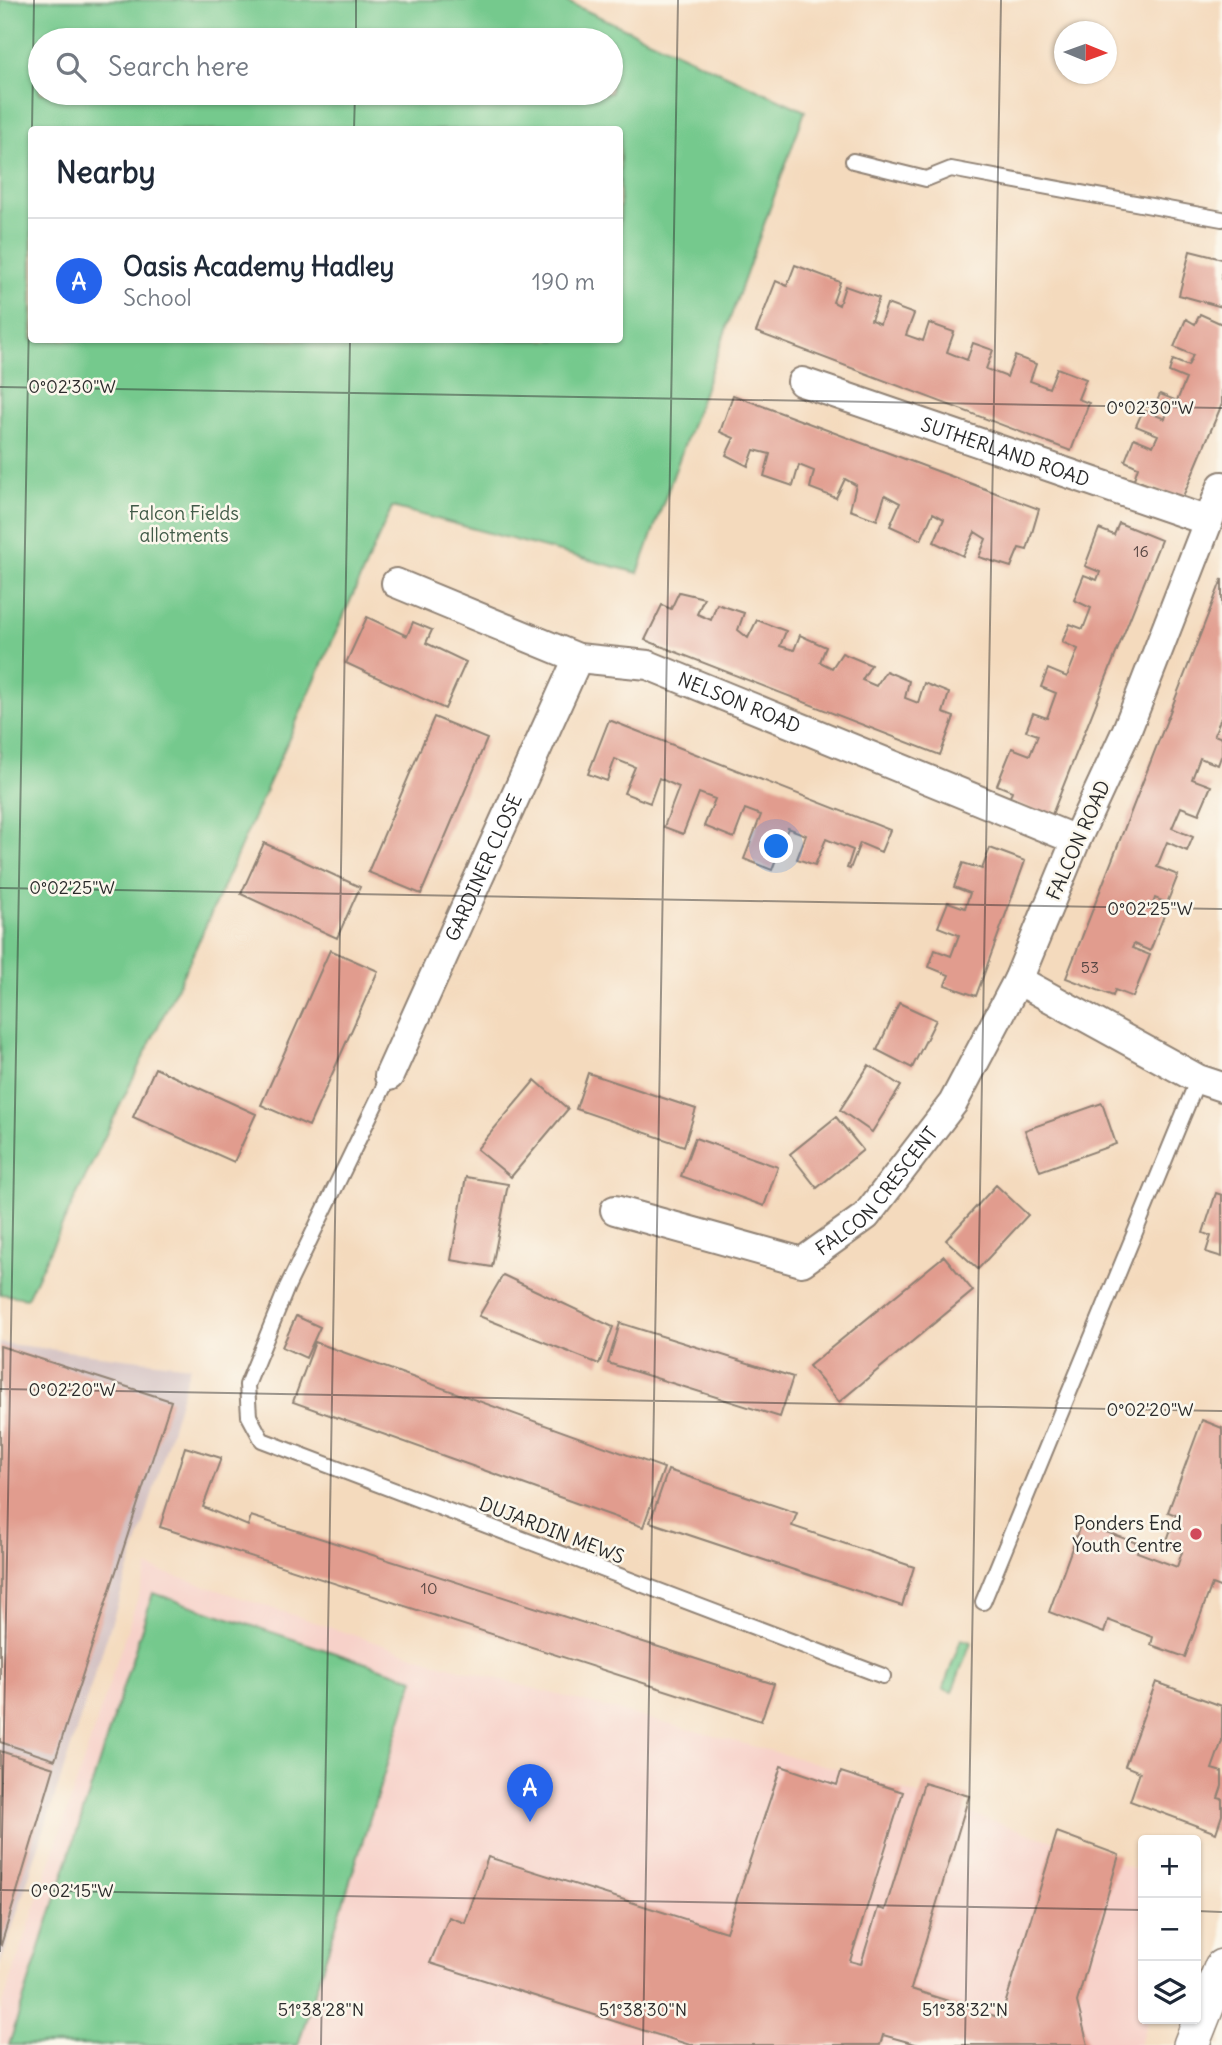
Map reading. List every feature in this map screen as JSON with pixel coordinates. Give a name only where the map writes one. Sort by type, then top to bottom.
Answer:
[{"type":"street","name":"SUTHERLAND ROAD","points":[[802,382],[1208,521]]},
{"type":"street","name":"FALCON ROAD","points":[[1018,981],[1076,840],[1127,730],[1222,485]]},
{"type":"street","name":"NELSON ROAD","points":[[396,583],[578,658],[648,665],[1076,840]]},
{"type":"street","name":"GARDINER CLOSE","points":[[389,1076],[578,658]]},
{"type":"street","points":[[1018,981],[1210,1083]]},
{"type":"street","name":"FALCON CRESCENT","points":[[615,1210],[802,1262],[866,1216],[953,1103],[1018,981]]},
{"type":"street","points":[[1191,2045],[1222,1966]]},
{"type":"lane","points":[[853,161],[926,179],[951,169],[1222,219]]},
{"type":"lane","name":"DUJARDIN MEWS","points":[[389,1076],[287,1287],[247,1385],[248,1416],[262,1440],[883,1676]]},
{"type":"lane","points":[[983,1602],[1210,1083]]},
{"type":"shaded area","points":[[0,1343],[190,1366],[143,1526],[0,1965]]},
{"type":"shaded area","points":[[148,1567],[441,1664],[850,1772],[1138,1870],[1138,2024],[1147,2024],[1139,2045],[0,2045],[0,2013]]},
{"type":"green space","name":"Falcon Fields allotments","points":[[0,0],[563,0],[805,111],[638,573],[392,507],[192,956],[27,1298],[0,1294]]},
{"type":"green space","points":[[153,1593],[414,1679],[298,2045],[9,2045]]},
{"type":"green space","points":[[961,1639],[971,1642],[952,1692],[943,1689]]},
{"type":"building","points":[[1190,251],[1222,259],[1222,307],[1179,295]]},
{"type":"building","points":[[795,265],[840,282],[833,302],[839,305],[845,286],[879,298],[871,320],[880,324],[887,304],[914,314],[906,335],[923,341],[929,323],[954,332],[947,352],[967,360],[973,343],[993,350],[986,369],[1007,377],[1015,356],[1036,364],[1030,381],[1049,388],[1057,368],[1086,379],[1078,399],[1089,403],[1071,451],[756,332],[776,281],[787,286]]},
{"type":"building","points":[[1200,314],[1222,324],[1222,404],[1182,499],[1134,479],[1138,467],[1125,461],[1134,438],[1153,446],[1158,435],[1136,426],[1143,410],[1165,419],[1168,409],[1156,404],[1160,394],[1177,401],[1186,379],[1169,372],[1173,360],[1188,366],[1193,355],[1174,347],[1186,319],[1195,324]]},
{"type":"building","points":[[733,395],[1039,509],[1027,550],[1019,548],[1011,567],[979,557],[986,539],[975,532],[963,556],[934,542],[944,519],[933,513],[921,540],[890,526],[900,503],[885,495],[877,520],[850,510],[856,485],[845,479],[836,498],[810,488],[814,471],[799,465],[793,486],[764,476],[770,454],[754,450],[748,466],[726,455],[734,438],[720,432]]},
{"type":"building","points":[[1119,523],[1161,540],[1051,817],[1009,800],[1012,791],[997,785],[1012,748],[1030,755],[1038,735],[1026,731],[1033,713],[1047,718],[1056,693],[1041,687],[1048,669],[1067,677],[1078,649],[1062,642],[1070,624],[1083,629],[1091,608],[1074,600],[1084,575],[1097,580],[1100,572],[1085,566],[1099,529],[1114,535]]},
{"type":"building","points":[[1222,579],[1222,715],[1214,735],[1222,738],[1222,754],[1218,765],[1200,758],[1192,779],[1211,786],[1199,814],[1181,807],[1172,828],[1193,837],[1187,851],[1167,842],[1157,867],[1178,875],[1167,903],[1155,898],[1152,907],[1165,913],[1150,951],[1134,944],[1132,948],[1150,955],[1133,997],[1115,990],[1113,996],[1066,978]]},
{"type":"building","points":[[679,592],[704,598],[697,614],[711,620],[717,604],[744,613],[738,630],[748,638],[757,620],[786,631],[780,646],[794,650],[800,635],[826,647],[820,662],[832,668],[842,653],[871,665],[862,680],[876,686],[886,671],[909,681],[905,698],[918,703],[924,683],[949,693],[943,713],[954,717],[940,755],[645,640],[662,605],[671,609]]},
{"type":"building","points":[[367,617],[407,636],[413,622],[432,630],[426,643],[466,662],[445,709],[346,663]]},
{"type":"building","points":[[434,717],[487,739],[421,894],[368,872]]},
{"type":"building","points":[[609,720],[890,830],[881,852],[860,843],[850,869],[847,868],[853,850],[826,839],[815,865],[797,859],[806,835],[788,828],[772,870],[744,859],[761,815],[745,809],[734,838],[704,826],[715,799],[699,793],[683,834],[664,827],[679,787],[659,778],[650,803],[624,793],[635,767],[615,759],[607,781],[588,774]]},
{"type":"building","points":[[264,843],[360,887],[337,938],[241,894]]},
{"type":"building","points":[[990,848],[1025,861],[976,996],[945,985],[949,975],[929,967],[935,950],[951,956],[959,935],[938,927],[948,902],[965,908],[970,893],[954,887],[963,863],[982,869]]},
{"type":"building","points":[[330,950],[378,971],[309,1126],[261,1105]]},
{"type":"building","points":[[899,1003],[936,1020],[912,1068],[877,1050]]},
{"type":"building","points":[[869,1065],[901,1086],[872,1132],[840,1110]]},
{"type":"building","points":[[155,1068],[256,1114],[234,1162],[133,1117]]},
{"type":"building","points":[[588,1073],[696,1109],[684,1146],[576,1109]]},
{"type":"building","points":[[535,1080],[568,1109],[511,1177],[477,1149]]},
{"type":"building","points":[[1102,1103],[1116,1144],[1040,1171],[1025,1130]]},
{"type":"building","points":[[836,1117],[863,1150],[817,1188],[790,1154]]},
{"type":"building","points":[[695,1138],[778,1167],[764,1206],[681,1176]]},
{"type":"building","points":[[466,1177],[508,1184],[492,1267],[451,1260]]},
{"type":"building","points":[[996,1185],[1028,1215],[978,1269],[946,1240]]},
{"type":"building","points":[[1216,1193],[1222,1195],[1222,1257],[1206,1252],[1211,1236],[1203,1233]]},
{"type":"building","points":[[944,1256],[973,1291],[839,1402],[809,1366]]},
{"type":"building","points":[[503,1275],[613,1327],[599,1364],[479,1316]]},
{"type":"building","points":[[296,1316],[320,1327],[306,1358],[282,1347]]},
{"type":"building","points":[[620,1323],[793,1377],[780,1417],[608,1363]]},
{"type":"building","points":[[315,1342],[664,1468],[643,1527],[293,1402]]},
{"type":"building","points":[[0,1346],[171,1401],[55,1760],[0,1742]]},
{"type":"building","name":"Ponders End Youth Centre","points":[[1202,1420],[1222,1428],[1222,1588],[1212,1584],[1185,1657],[1151,1645],[1153,1637],[1108,1620],[1104,1633],[1049,1612],[1081,1523],[1140,1544],[1137,1552],[1177,1567],[1182,1552],[1165,1546],[1176,1515],[1168,1512]]},
{"type":"building","points":[[185,1447],[221,1458],[203,1507],[248,1526],[251,1516],[774,1684],[761,1721],[160,1527]]},
{"type":"building","points":[[668,1470],[797,1513],[792,1526],[914,1567],[902,1606],[650,1522]]},
{"type":"building","points":[[1156,1682],[1222,1706],[1222,1741],[1212,1769],[1222,1772],[1222,1786],[1218,1798],[1222,1799],[1222,1815],[1216,1833],[1130,1801],[1140,1772],[1125,1766]]},
{"type":"building","points":[[0,1751],[54,1768],[1,1945],[0,1944]]},
{"type":"building","points":[[781,1766],[837,1785],[841,1772],[903,1792],[850,1961],[861,1964],[878,1908],[885,1910],[924,1783],[969,1796],[911,1989],[1001,2018],[1057,1832],[1119,1855],[1077,2002],[1088,2045],[919,2045],[883,2035],[880,2045],[690,2045],[430,1963],[449,1917],[465,1923],[488,1857],[726,1932]]},
{"type":"place","name":"Ponders End Youth Centre","points":[[1196,1534]]},
{"type":"place","name":"Oasis Academy Hadley","points":[[530,1822]]}]
